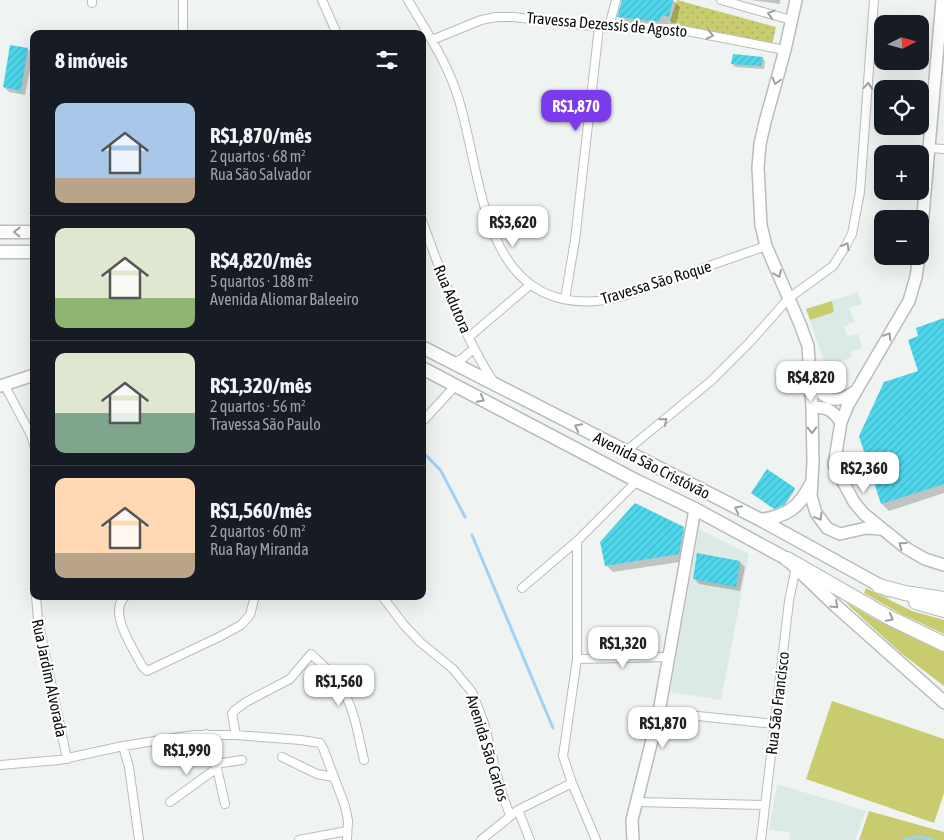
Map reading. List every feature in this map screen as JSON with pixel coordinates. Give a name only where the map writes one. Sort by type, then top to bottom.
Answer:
[{"type":"highway","points":[[792,562],[890,618],[940,642]]},
{"type":"highway","points":[[880,586],[905,593],[944,599]]},
{"type":"highway","points":[[914,602],[944,612]]},
{"type":"main road","points":[[796,0],[785,50],[764,122],[758,168],[762,225],[766,246],[808,346],[812,408],[813,462],[811,484],[813,504],[820,521],[833,532],[840,534],[866,528],[881,529]]},
{"type":"main road","points":[[929,148],[942,0]]},
{"type":"main road","points":[[0,232],[30,232]]},
{"type":"main road","points":[[0,252],[30,252]]},
{"type":"main road","points":[[918,265],[909,301],[854,392],[841,422],[834,461],[835,468],[854,502],[864,514],[906,548],[944,567]]},
{"type":"main road","name":"Avenida São Cristóvão","points":[[426,349],[761,520],[880,586],[914,602]]},
{"type":"main road","name":"Avenida São Cristóvão","points":[[426,370],[637,481],[695,509],[792,562],[836,606],[931,689]]},
{"type":"main road","points":[[2,385],[30,376]]},
{"type":"main road","points":[[811,384],[823,395],[834,400],[844,399],[854,392]]},
{"type":"main road","points":[[812,408],[824,406],[833,411],[841,422]]},
{"type":"main road","points":[[761,520],[782,516],[790,511],[811,484]]},
{"type":"main road","points":[[847,533],[856,518],[854,502]]},
{"type":"main road","points":[[632,840],[632,820],[659,712],[695,509]]},
{"type":"main road","points":[[931,689],[944,695]]},
{"type":"main road","points":[[931,689],[944,702]]},
{"type":"street","points":[[183,0],[183,30]]},
{"type":"street","points":[[322,0],[335,30]]},
{"type":"street","name":"Travessa São Roque","points":[[408,0],[448,70],[459,98],[490,224],[506,258],[514,270],[530,285],[565,300],[610,299],[766,246]]},
{"type":"street","points":[[609,27],[616,0]]},
{"type":"street","points":[[721,0],[791,20]]},
{"type":"street","points":[[626,452],[712,381],[750,342],[788,298],[833,266],[852,234],[860,192],[874,0]]},
{"type":"street","name":"Travessa Dezessis de Agosto","points":[[432,40],[468,24],[496,17],[514,16],[599,27],[672,28],[785,50]]},
{"type":"street","points":[[565,300],[575,240],[599,27]]},
{"type":"street","points":[[929,148],[944,149]]},
{"type":"street","name":"Rua Adutora","points":[[426,232],[445,282],[474,348],[495,385]]},
{"type":"street","points":[[469,336],[530,285]]},
{"type":"street","name":"Rua Adutora","points":[[452,363],[462,359],[474,348]]},
{"type":"street","points":[[2,385],[30,432]]},
{"type":"street","points":[[426,418],[456,385]]},
{"type":"street","points":[[522,588],[577,541],[637,481]]},
{"type":"street","points":[[577,541],[577,659],[564,756],[572,783],[596,840]]},
{"type":"street","name":"Rua São Francisco","points":[[761,840],[792,562]]},
{"type":"street","name":"Rua Jardim Alvorada","points":[[36,600],[38,620],[67,759]]},
{"type":"street","points":[[122,600],[119,605],[118,617],[142,666],[147,671],[241,625],[250,615],[254,600]]},
{"type":"street","name":"Avenida São Carlos","points":[[385,600],[415,636],[453,669],[472,692],[484,723],[510,815]]},
{"type":"street","points":[[236,735],[232,714],[234,711],[246,702],[290,679],[311,654],[331,672],[347,696],[354,714],[364,760]]},
{"type":"street","points":[[577,659],[669,656]]},
{"type":"street","points":[[659,712],[775,724]]},
{"type":"street","points":[[0,765],[67,759],[123,746],[206,734],[318,742],[323,748],[345,806],[348,831],[347,840]]},
{"type":"street","points":[[206,734],[225,804]]},
{"type":"street","points":[[123,746],[129,767],[139,840]]},
{"type":"street","points":[[282,757],[317,774],[333,777]]},
{"type":"street","points":[[170,802],[216,766],[242,760]]},
{"type":"street","points":[[481,840],[510,815],[572,783]]},
{"type":"street","points":[[637,802],[765,805]]},
{"type":"street","points":[[518,810],[530,840]]},
{"type":"street","points":[[298,840],[348,831]]},
{"type":"shaded area","points":[[858,292],[862,304],[842,310],[849,309],[855,322],[844,326],[847,336],[858,334],[862,348],[851,352],[851,358],[826,367],[806,309]]},
{"type":"shaded area","points":[[699,529],[749,554],[721,700],[670,692]]},
{"type":"shaded area","points":[[777,784],[866,811],[855,840],[789,840],[790,832],[769,830]]},
{"type":"green space","points":[[677,0],[776,27],[772,45],[669,24]]},
{"type":"green space","points":[[832,301],[834,312],[810,320],[806,309]]},
{"type":"green space","points":[[866,588],[912,611],[944,620],[944,634],[899,613],[864,593]]},
{"type":"green space","points":[[847,603],[875,619],[944,652],[944,686],[901,653]]},
{"type":"green space","points":[[832,701],[944,739],[944,793],[934,823],[806,779]]},
{"type":"green space","points":[[869,811],[944,832],[944,840],[859,840]]},
{"type":"building","points":[[622,0],[673,0],[669,17],[662,15],[659,22],[617,17]]},
{"type":"building","points":[[10,45],[28,48],[21,91],[3,87]]},
{"type":"building","points":[[733,54],[763,57],[761,66],[731,64]]},
{"type":"building","points":[[944,318],[944,484],[881,504],[859,436],[884,382],[918,371],[908,340],[918,336],[916,328]]},
{"type":"building","points":[[767,469],[795,488],[784,505],[774,509],[751,493]]},
{"type":"building","points":[[635,503],[684,527],[679,554],[605,566],[600,542]]},
{"type":"building","points":[[697,553],[740,561],[736,587],[693,579]]},
{"type":"waterway","points":[[426,455],[441,471],[465,517]]},
{"type":"waterway","points":[[472,535],[553,728]]},
{"type":"waterway","points":[[905,840],[918,836],[932,840]]}]
